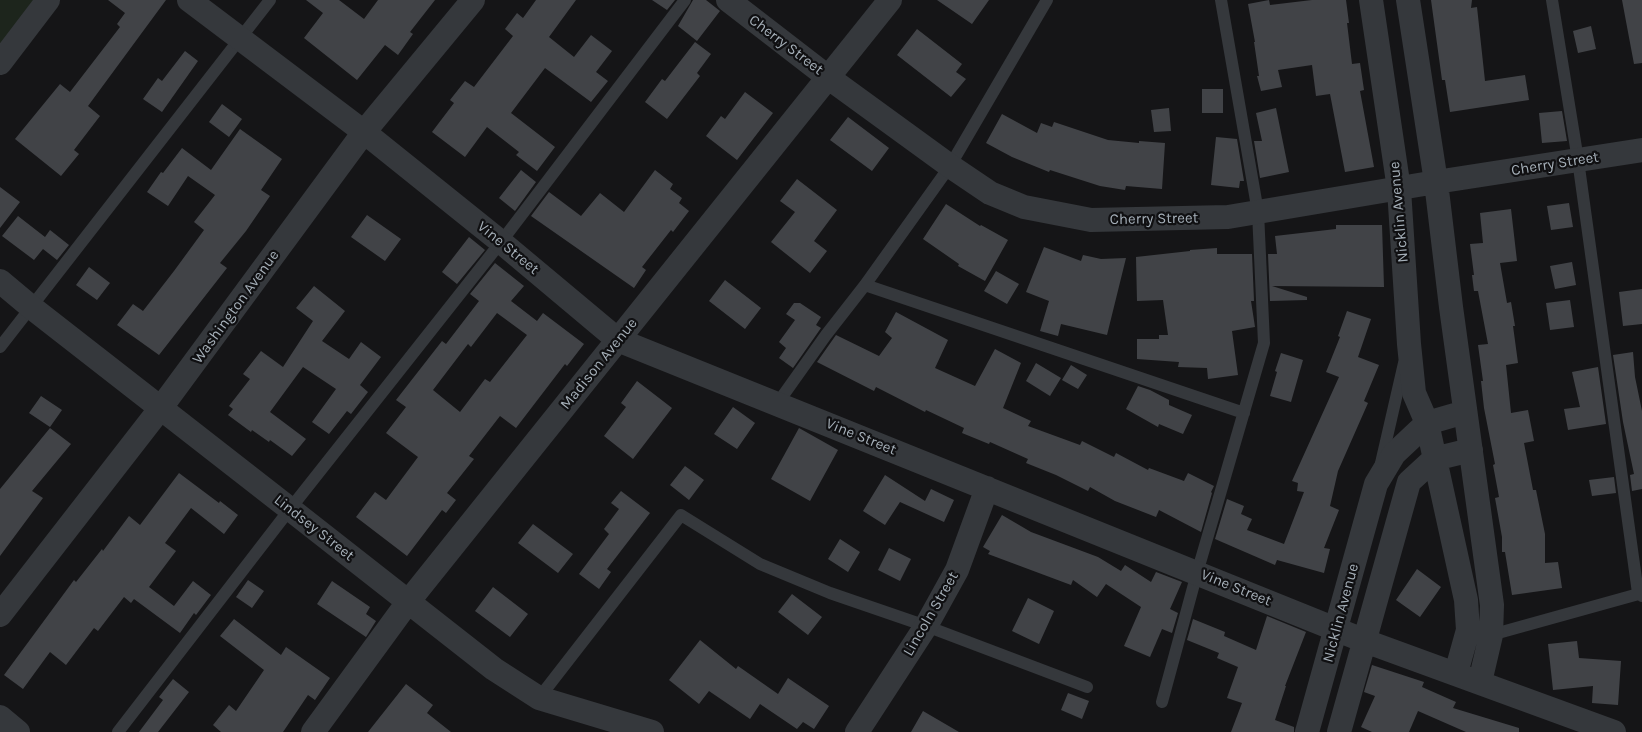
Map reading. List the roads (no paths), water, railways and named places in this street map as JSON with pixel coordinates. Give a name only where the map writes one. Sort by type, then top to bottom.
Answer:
[{"type":"street","points":[[0,63],[48,0]]},
{"type":"street","name":"Vine Street","points":[[189,0],[364,132],[501,242],[618,340],[1365,641],[1614,732]]},
{"type":"street","name":"Washington Avenue","points":[[0,615],[160,409],[364,132],[473,0]]},
{"type":"street","name":"Cherry Street","points":[[728,0],[829,78],[990,193],[1024,207],[1091,220],[1228,217],[1642,150]]},
{"type":"street","name":"Madison Avenue","points":[[314,732],[408,602],[890,0]]},
{"type":"street","name":"Nicklin Avenue","points":[[1370,0],[1399,189],[1414,393],[1427,423],[1466,600],[1468,630],[1456,673]]},
{"type":"street","points":[[1408,0],[1436,182],[1492,605],[1491,635],[1480,682]]},
{"type":"street","name":"Lindsey Street","points":[[0,281],[160,409],[494,669],[539,698],[652,732]]},
{"type":"street","name":"Nicklin Avenue","points":[[1308,732],[1376,484],[1394,454],[1427,423],[1465,412]]},
{"type":"street","name":"Nicklin Avenue","points":[[1339,732],[1409,482],[1434,459],[1470,450]]},
{"type":"street","name":"Lincoln Street","points":[[857,732],[926,626],[957,570],[987,488]]},
{"type":"street","points":[[0,718],[18,732]]},
{"type":"lane","points":[[0,347],[270,0]]},
{"type":"lane","points":[[118,732],[290,509],[501,242],[685,0]]},
{"type":"lane","points":[[777,404],[950,166],[1047,0]]},
{"type":"lane","points":[[1162,702],[1197,573],[1264,343],[1258,212],[1221,0]]},
{"type":"lane","points":[[1491,635],[1641,594],[1578,160],[1552,0]]},
{"type":"lane","points":[[865,285],[1244,413]]},
{"type":"lane","points":[[1376,484],[1409,344]]},
{"type":"lane","points":[[539,698],[681,515],[760,564],[830,592],[1087,687]]}]
